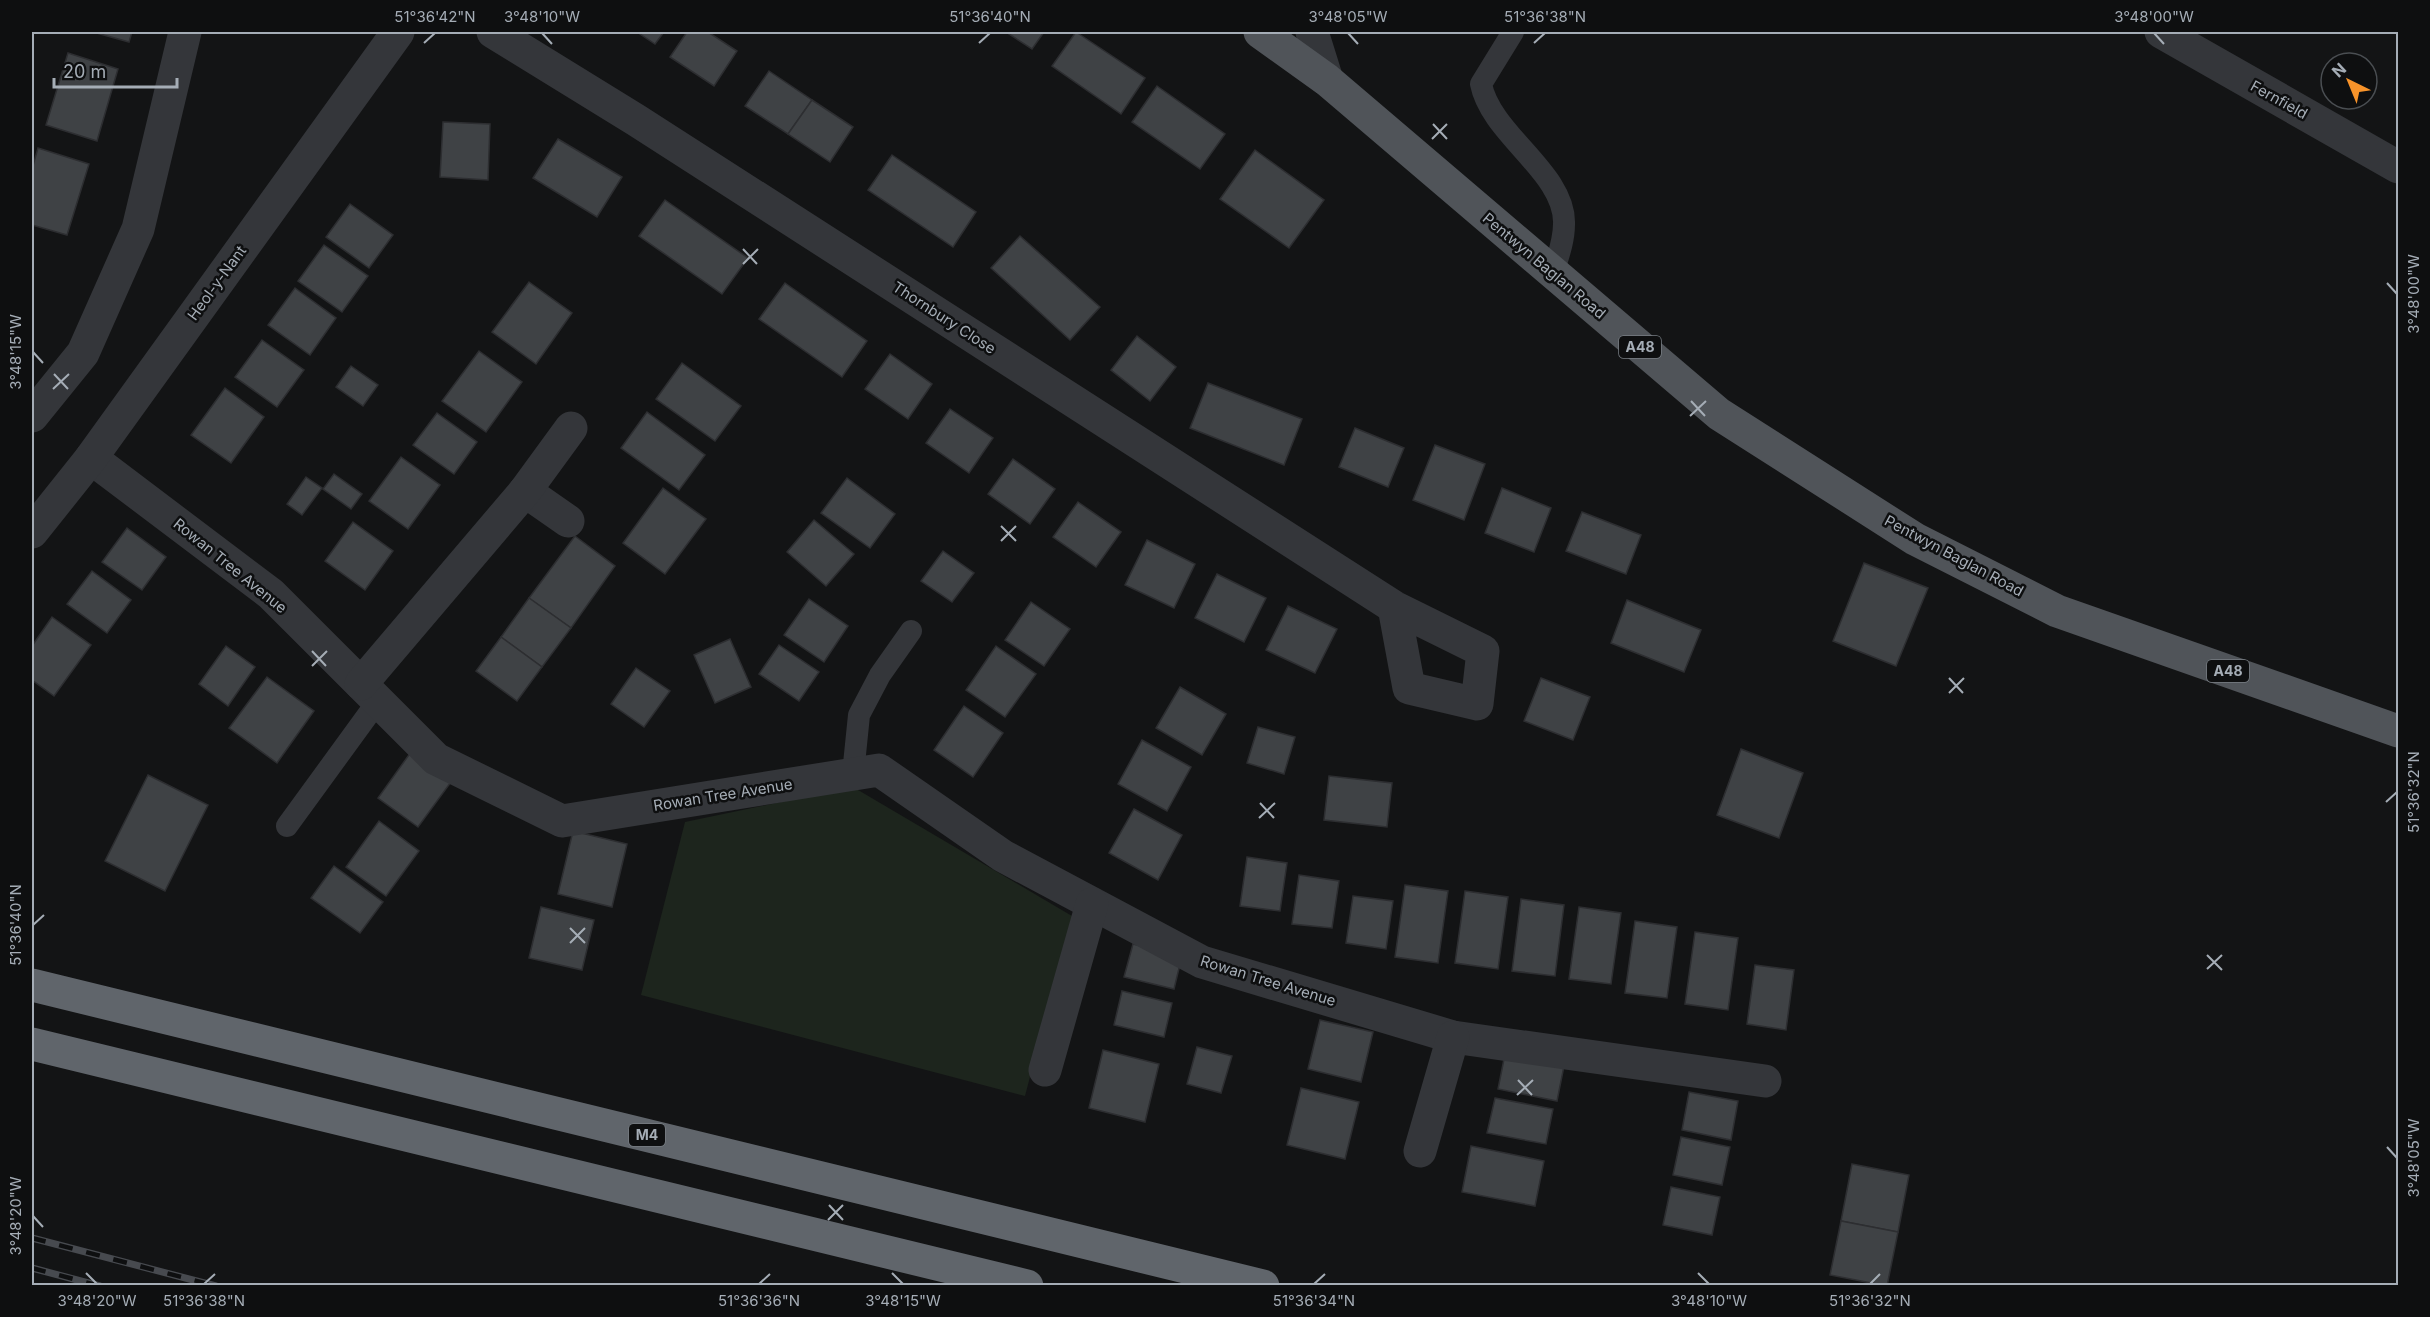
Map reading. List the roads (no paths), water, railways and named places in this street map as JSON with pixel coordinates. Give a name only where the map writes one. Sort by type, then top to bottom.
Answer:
[{"type":"highway","name":"M4","points":[[32,985],[1263,1286]]},
{"type":"highway","points":[[32,1044],[1027,1286]]},
{"type":"main road","name":"Pentwyn Baglan Road","points":[[1260,32],[1327,80],[1719,414],[1915,539],[2057,611],[2398,731]]},
{"type":"street","points":[[32,416],[83,353],[138,229],[185,32]]},
{"type":"street","name":"Heol-y-Nant","points":[[32,532],[91,458],[398,32]]},
{"type":"street","name":"Thornbury Close","points":[[492,32],[636,120],[1394,607]]},
{"type":"street","points":[[1312,32],[1327,80]]},
{"type":"street","name":"Fernfield","points":[[2161,32],[2398,167]]},
{"type":"street","points":[[369,692],[571,428]]},
{"type":"street","name":"Rowan Tree Avenue","points":[[91,458],[271,594],[436,759],[562,820],[879,770],[1003,856],[1202,962],[1453,1037],[1765,1081]]},
{"type":"street","points":[[525,491],[568,521]]},
{"type":"street","points":[[1045,1070],[1092,904]]},
{"type":"street","points":[[1420,1151],[1453,1037]]},
{"type":"lane","points":[[1513,32],[1481,84],[1484,98],[1492,113],[1547,179],[1561,202],[1564,222],[1562,243],[1553,273]]},
{"type":"lane","points":[[853,774],[859,715],[880,675],[911,631]]},
{"type":"lane","points":[[287,826],[369,692]]},
{"type":"railway","points":[[32,1238],[216,1286]]},
{"type":"railway","points":[[32,1268],[100,1286]]}]
